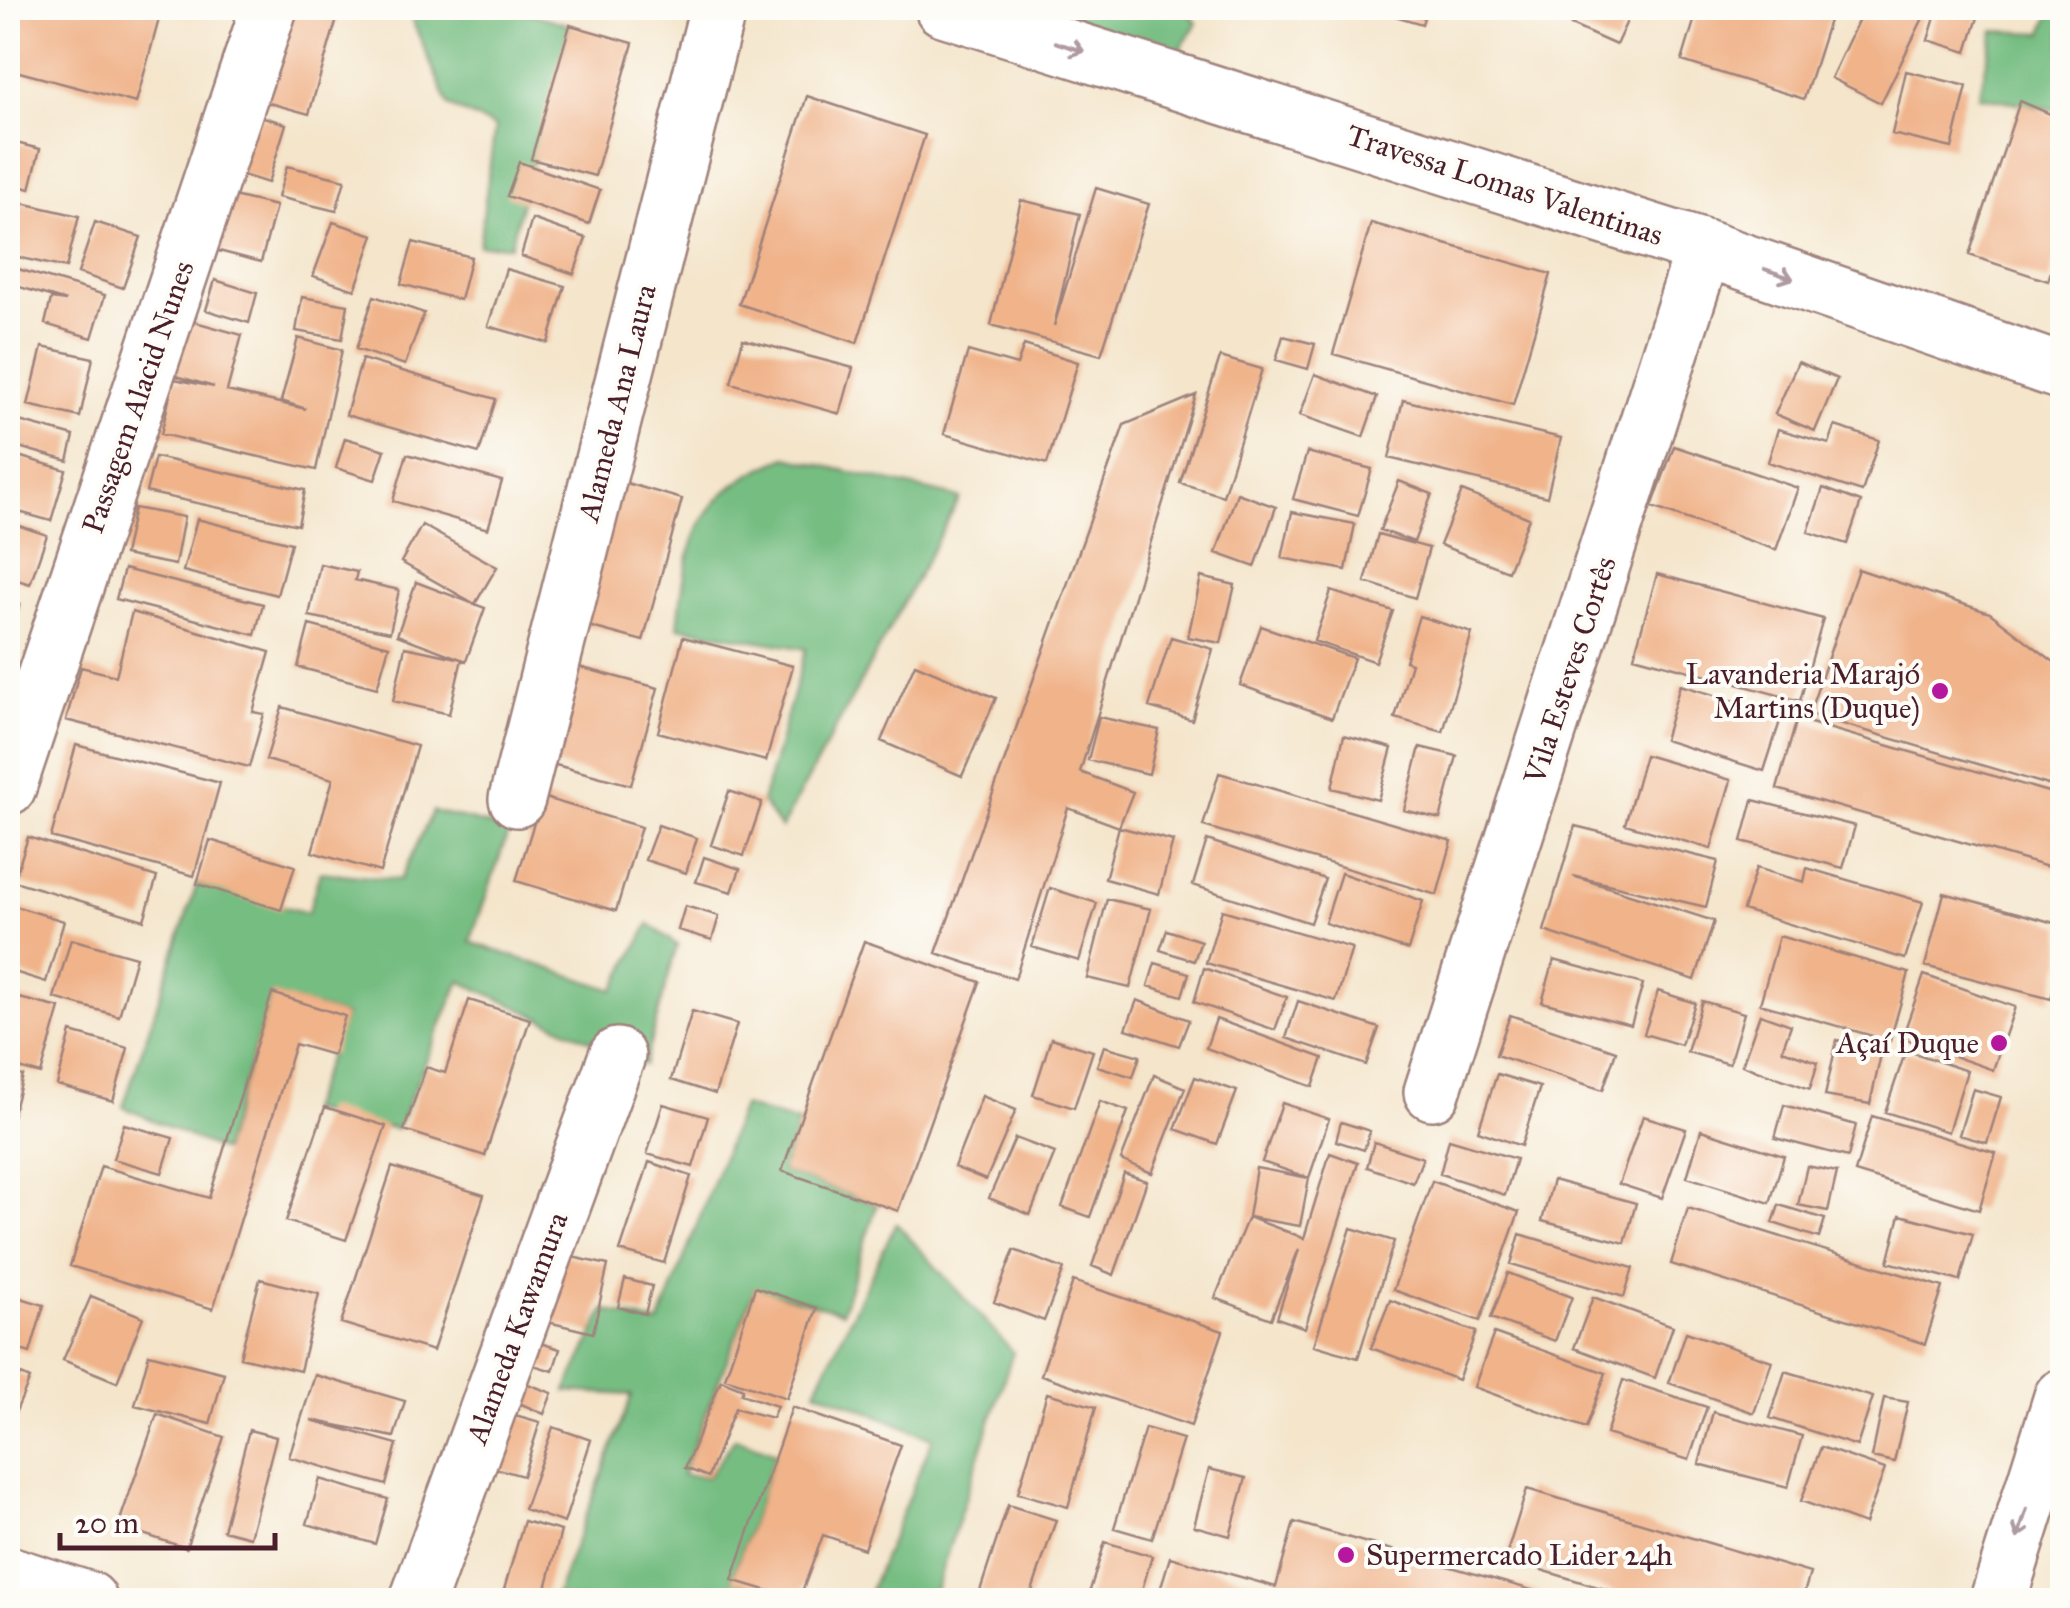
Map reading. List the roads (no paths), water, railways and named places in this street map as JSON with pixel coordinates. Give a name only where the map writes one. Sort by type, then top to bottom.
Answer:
[{"type":"street","name":"Passagem Alacid Nunes","points":[[8,787],[269,8]]},
{"type":"street","name":"Alameda Ana Laura","points":[[517,799],[718,8]]},
{"type":"street","name":"Travessa Lomas Valentinas","points":[[943,8],[1704,248],[2062,372]]},
{"type":"street","name":"Vila Esteves Cortês","points":[[1432,1092],[1704,248]]},
{"type":"street","name":"Alameda Kawamura","points":[[418,1600],[617,1056]]},
{"type":"street","points":[[1998,1600],[2062,1398]]},
{"type":"street","points":[[8,1574],[89,1600]]},
{"type":"place","name":"Lavanderia Marajó Martins (Duque)","points":[[1940,691]]},
{"type":"place","name":"Açaí Duque","points":[[1999,1043]]},
{"type":"place","name":"Supermercado Lider 24h","points":[[1346,1555]]}]
